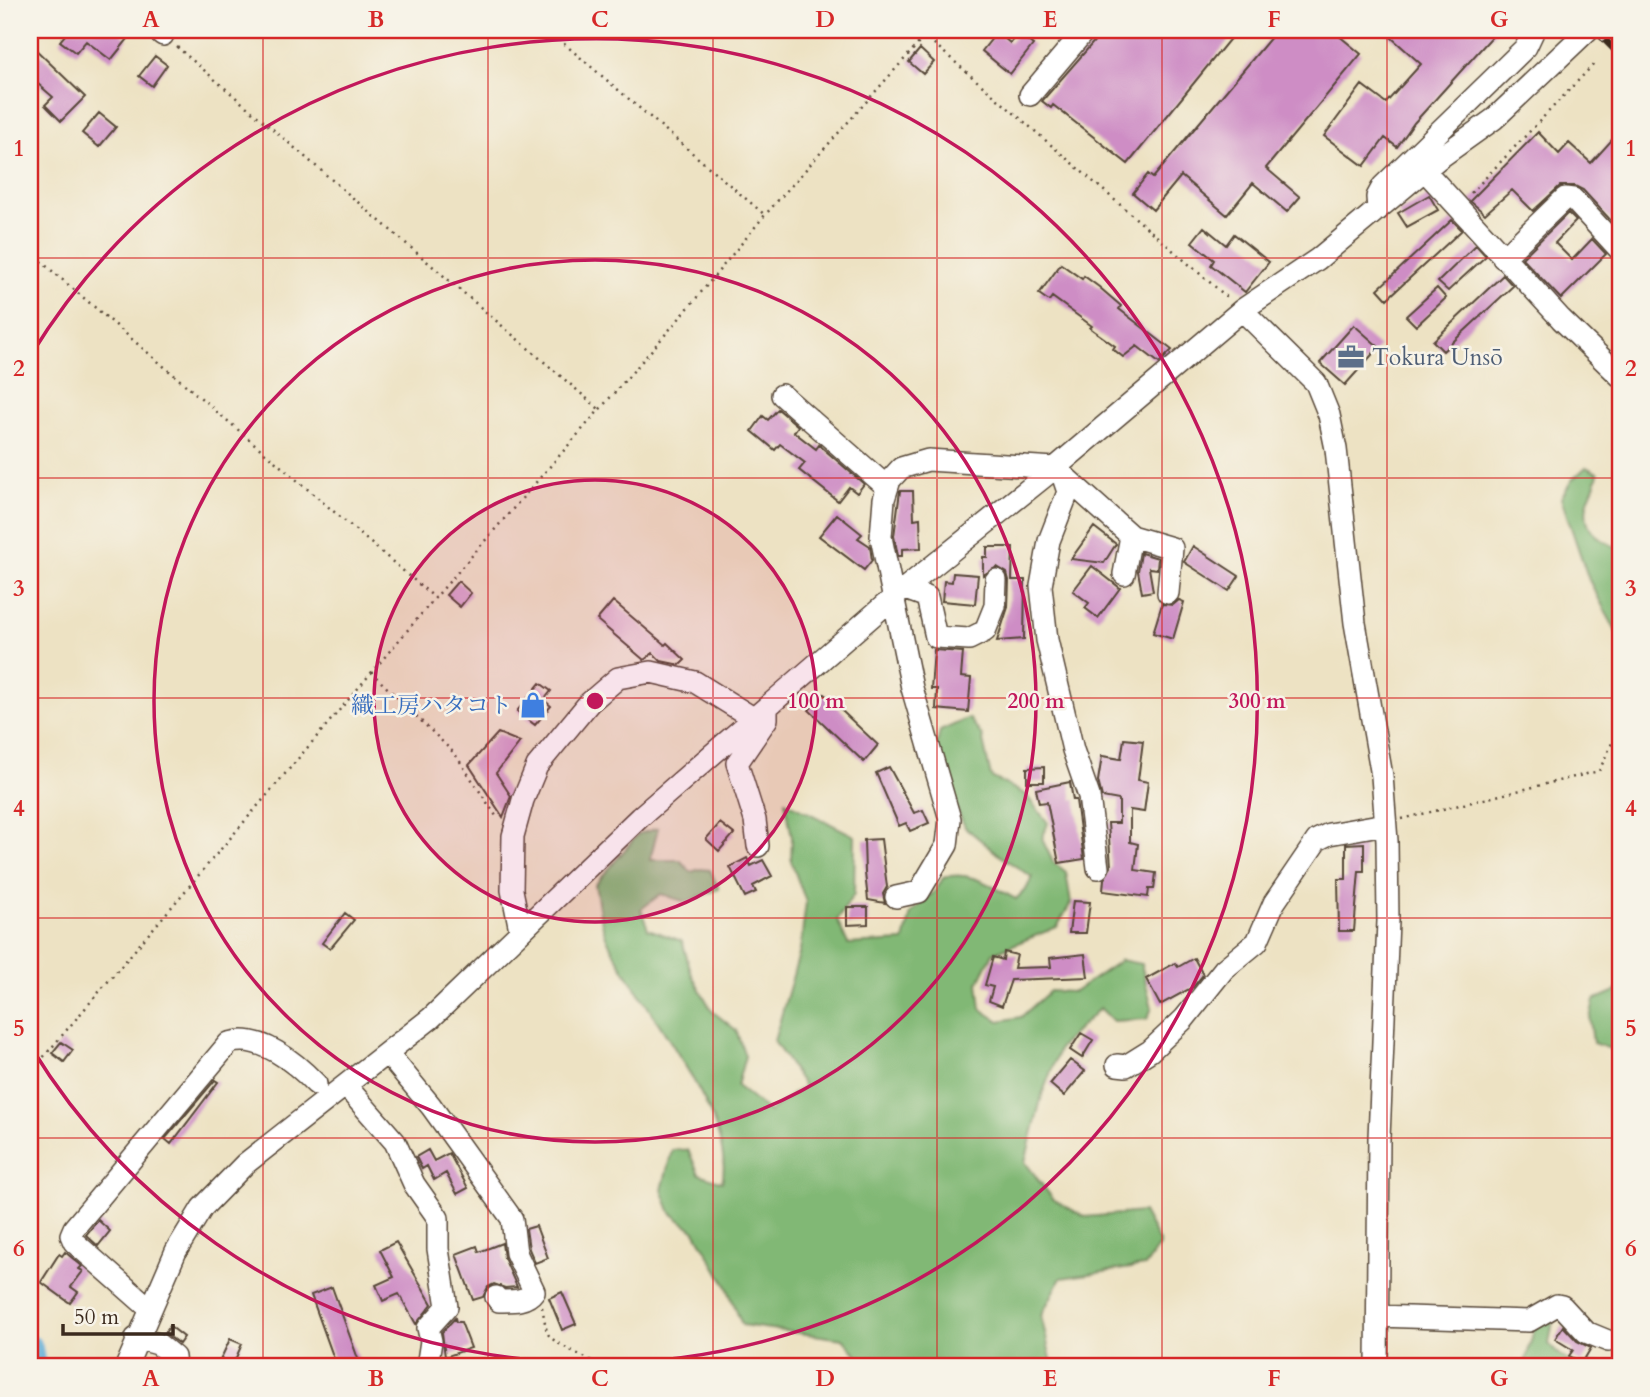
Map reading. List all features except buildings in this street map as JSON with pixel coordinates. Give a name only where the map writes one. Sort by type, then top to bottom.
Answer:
[{"type":"street","points":[[1030,95],[1085,30]]},
{"type":"street","points":[[1378,210],[1377,197],[1382,186],[1526,47],[1534,30]]},
{"type":"street","points":[[126,1367],[136,1338],[176,1251],[202,1208],[245,1164],[388,1054],[431,1017],[640,817],[899,593],[1059,473],[1242,310],[1318,259],[1493,119],[1584,33]]},
{"type":"street","points":[[1425,171],[1503,258],[1620,376]]},
{"type":"street","points":[[1503,258],[1565,198],[1573,199],[1620,250]]},
{"type":"street","points":[[1242,310],[1316,383],[1329,415],[1336,449],[1355,623],[1382,776],[1388,921],[1379,1152],[1377,1367]]},
{"type":"street","points":[[782,395],[887,487]]},
{"type":"street","points":[[896,897],[919,892],[947,845],[950,820],[912,688],[899,593],[881,537],[887,487],[901,468],[928,460],[1059,473],[1131,536],[1172,548],[1168,593]]},
{"type":"street","points":[[1059,473],[1068,492],[1049,541],[1041,586],[1053,664],[1073,750],[1089,796],[1098,868]]},
{"type":"street","points":[[1124,574],[1131,536]]},
{"type":"street","points":[[899,593],[927,597],[936,637],[969,639],[985,631],[995,607],[996,580]]},
{"type":"street","points":[[520,930],[512,890],[513,838],[523,800],[537,766],[589,702],[618,678],[651,671],[695,682],[760,713],[767,719],[737,764],[755,820],[758,846]]},
{"type":"street","points":[[1118,1065],[1126,1066],[1150,1051],[1184,1019],[1224,969],[1257,942],[1274,903],[1317,840],[1329,834],[1385,824]]},
{"type":"street","points":[[149,1308],[74,1242],[71,1235],[74,1228],[129,1158],[229,1043],[237,1040],[259,1044],[282,1056],[316,1084]]},
{"type":"street","points":[[388,1054],[431,1106],[512,1219],[516,1253],[534,1291],[530,1297],[517,1301],[499,1301],[496,1297]]},
{"type":"street","points":[[346,1086],[395,1142],[414,1184],[438,1218],[438,1249],[447,1307],[428,1328],[428,1360],[408,1367]]},
{"type":"street","points":[[1378,1316],[1529,1321],[1562,1306],[1586,1332],[1608,1341]]},
{"type":"street","points":[[136,1338],[159,1344],[174,1357],[175,1367]]},
{"type":"path","points":[[548,30],[765,215]]},
{"type":"path","points":[[918,30],[1242,310]]},
{"type":"path","points":[[160,32],[599,410]]},
{"type":"path","points":[[30,1073],[765,215],[926,35]]},
{"type":"path","points":[[1457,207],[1594,64]]},
{"type":"path","points":[[30,252],[435,598]]},
{"type":"path","points":[[371,672],[455,754],[513,838]]},
{"type":"path","points":[[1385,824],[1599,771],[1619,728]]},
{"type":"path","points":[[534,1291],[541,1305],[548,1334],[558,1344],[586,1355],[600,1367]]},
{"type":"green space","points":[[1586,467],[1598,473],[1587,505],[1587,521],[1594,533],[1620,549],[1620,639],[1589,580],[1561,498],[1572,480]]},
{"type":"green space","points":[[969,718],[982,736],[991,777],[1025,794],[1048,823],[1042,839],[1053,862],[1066,872],[1071,903],[1057,927],[993,953],[978,983],[981,1009],[999,1021],[1021,1017],[1050,991],[1074,992],[1121,960],[1141,964],[1152,1008],[1147,1019],[1113,1021],[1100,1008],[1060,1047],[1042,1095],[1025,1162],[1053,1199],[1085,1217],[1143,1212],[1160,1244],[1145,1266],[1061,1278],[1041,1316],[1053,1367],[857,1367],[858,1356],[843,1339],[742,1325],[727,1287],[695,1231],[671,1213],[662,1190],[672,1150],[688,1150],[699,1174],[722,1182],[723,1156],[715,1126],[701,1094],[609,943],[595,885],[638,834],[658,828],[650,860],[680,860],[691,872],[710,870],[719,889],[686,902],[661,894],[641,909],[648,929],[682,941],[692,975],[712,1011],[736,1030],[745,1056],[737,1086],[769,1112],[804,1086],[774,1041],[800,951],[806,902],[791,861],[792,837],[785,801],[855,836],[854,894],[837,920],[848,944],[904,941],[911,913],[936,890],[943,878],[971,878],[1016,899],[1027,888],[1032,877],[1000,856],[965,827],[943,780],[935,753],[940,731]]},
{"type":"green space","points":[[1620,989],[1620,1062],[1614,1050],[1593,1043],[1590,1019],[1594,1000]]},
{"type":"green space","points":[[1554,1314],[1549,1344],[1559,1354],[1578,1365],[1600,1364],[1612,1367],[1524,1367],[1536,1322]]},
{"type":"waterway","points":[[30,1348],[33,1367]]},
{"type":"railway","points":[[1595,30],[1620,55]]},
{"type":"place","name":"Tokura Unsō","points":[[1351,357]]},
{"type":"place","name":"織工房ハタコト","points":[[533,705]]}]
